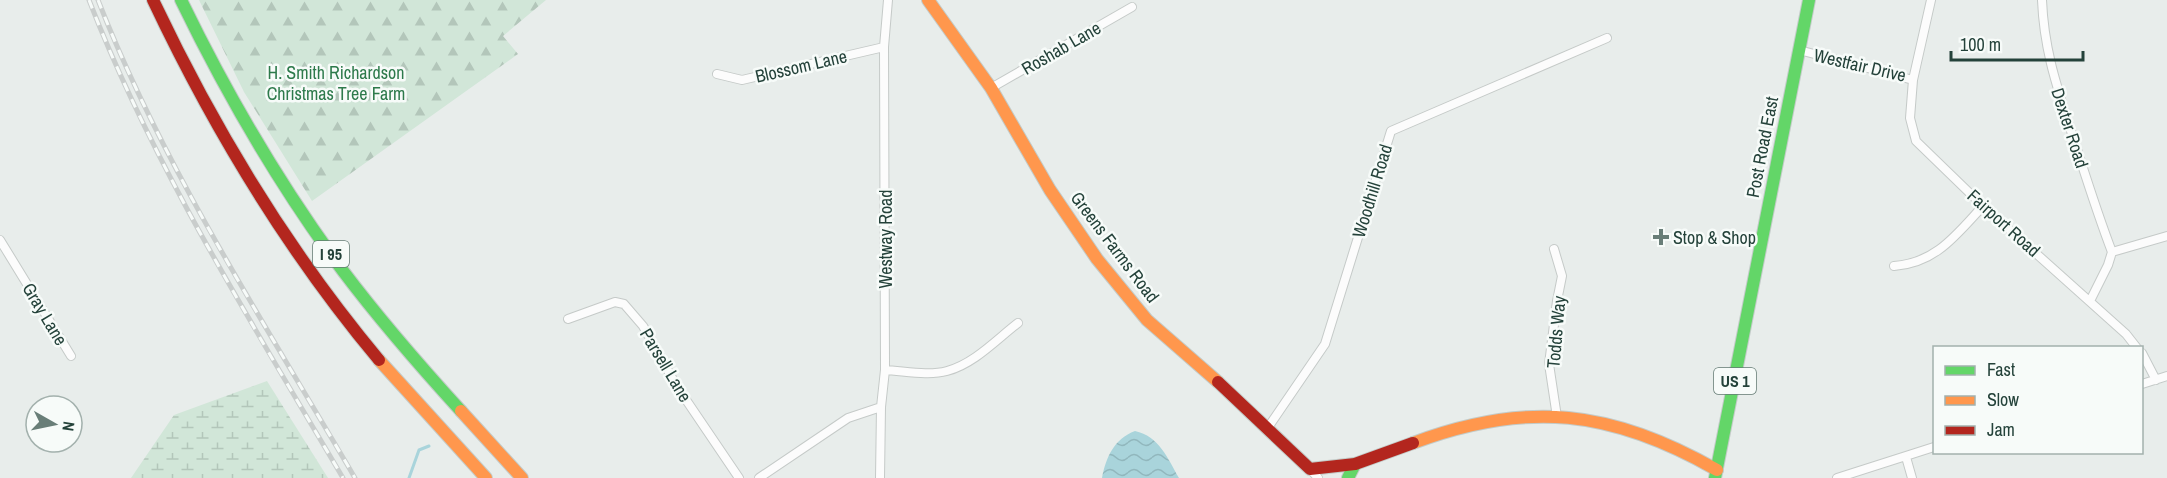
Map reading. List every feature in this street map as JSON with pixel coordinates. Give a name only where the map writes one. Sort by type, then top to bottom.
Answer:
[{"type":"main road","name":"I 95","points":[[153,0],[190,78],[221,134],[289,242],[366,343],[486,478]]},
{"type":"main road","name":"I 95","points":[[181,0],[214,67],[245,122],[295,204],[332,256],[411,356],[522,478]]},
{"type":"main road","name":"Greens Farms Road","points":[[928,0],[991,88],[1050,190],[1104,267],[1147,320],[1225,388],[1314,474]]},
{"type":"main road","name":"Post Road East","points":[[1716,474],[1809,0]]},
{"type":"main road","points":[[1314,474],[1355,464],[1466,425],[1508,418],[1557,417],[1598,421],[1636,431],[1670,445],[1716,474]]},
{"type":"main road","points":[[1348,478],[1355,464]]},
{"type":"street","name":"Westway Road","points":[[880,478],[881,407],[885,370],[884,47],[888,0]]},
{"type":"street","name":"Westfair Drive","points":[[1799,50],[1913,80],[1931,0]]},
{"type":"street","name":"Dexter Road","points":[[2042,0],[2043,31],[2050,65],[2112,252]]},
{"type":"street","name":"Roshab Lane","points":[[991,88],[1132,7]]},
{"type":"street","name":"Woodhill Road","points":[[1267,429],[1324,344],[1391,130],[1607,38]]},
{"type":"street","name":"Blossom Lane","points":[[717,74],[742,80],[884,47]]},
{"type":"street","name":"Fairport Road","points":[[1913,80],[1910,118],[1916,141],[1983,206],[2126,334],[2135,346]]},
{"type":"street","points":[[1894,266],[1910,264],[1929,257],[1953,238],[1983,206]]},
{"type":"street","points":[[2090,301],[2108,266],[2112,252],[2167,236]]},
{"type":"street","name":"Gray Lane","points":[[0,240],[71,357]]},
{"type":"street","name":"Todds Way","points":[[1554,249],[1562,276],[1549,364],[1557,417]]},
{"type":"street","name":"Parsell Lane","points":[[568,319],[615,302],[624,304],[643,326],[676,385],[739,478]]},
{"type":"street","points":[[885,370],[928,373],[948,371],[970,360],[1018,323]]},
{"type":"street","points":[[2143,355],[2156,380]]},
{"type":"street","points":[[2143,384],[2167,376]]},
{"type":"street","points":[[759,478],[848,418],[881,407]]},
{"type":"street","points":[[1837,478],[1933,448]]},
{"type":"street","points":[[1906,456],[1912,478]]},
{"type":"green space","name":"H. Smith Richardson Christmas Tree Farm","points":[[199,0],[546,0],[503,36],[518,54],[312,201],[244,92]]},
{"type":"green space","points":[[267,381],[328,478],[131,478],[174,415]]},
{"type":"water","points":[[1135,431],[1157,443],[1179,478],[1102,478],[1106,463],[1116,444]]},
{"type":"waterway","points":[[409,478],[419,450],[429,446]]},
{"type":"railway","points":[[89,0],[143,124],[174,184],[206,244],[343,478]]},
{"type":"railway","points":[[98,0],[124,63],[184,184],[251,303],[355,478]]},
{"type":"traffic: fast","points":[[181,0],[256,139],[320,239],[386,325],[461,411]]},
{"type":"traffic: fast","points":[[1715,478],[1809,0]]},
{"type":"traffic: fast","points":[[1348,478],[1355,464]]},
{"type":"traffic: slow","points":[[928,0],[991,88],[1050,190],[1097,259],[1147,320],[1218,382]]},
{"type":"traffic: slow","points":[[379,360],[486,478]]},
{"type":"traffic: slow","points":[[461,411],[522,478]]},
{"type":"traffic: slow","points":[[1413,443],[1454,429],[1494,421],[1532,417],[1568,418],[1605,424],[1641,434],[1717,470]]},
{"type":"traffic: jam","points":[[153,0],[201,95],[254,187],[313,275],[379,360]]},
{"type":"traffic: jam","points":[[1218,382],[1310,469],[1355,464],[1413,443]]},
{"type":"place","name":"Stop & Shop","points":[[1661,237]]}]
